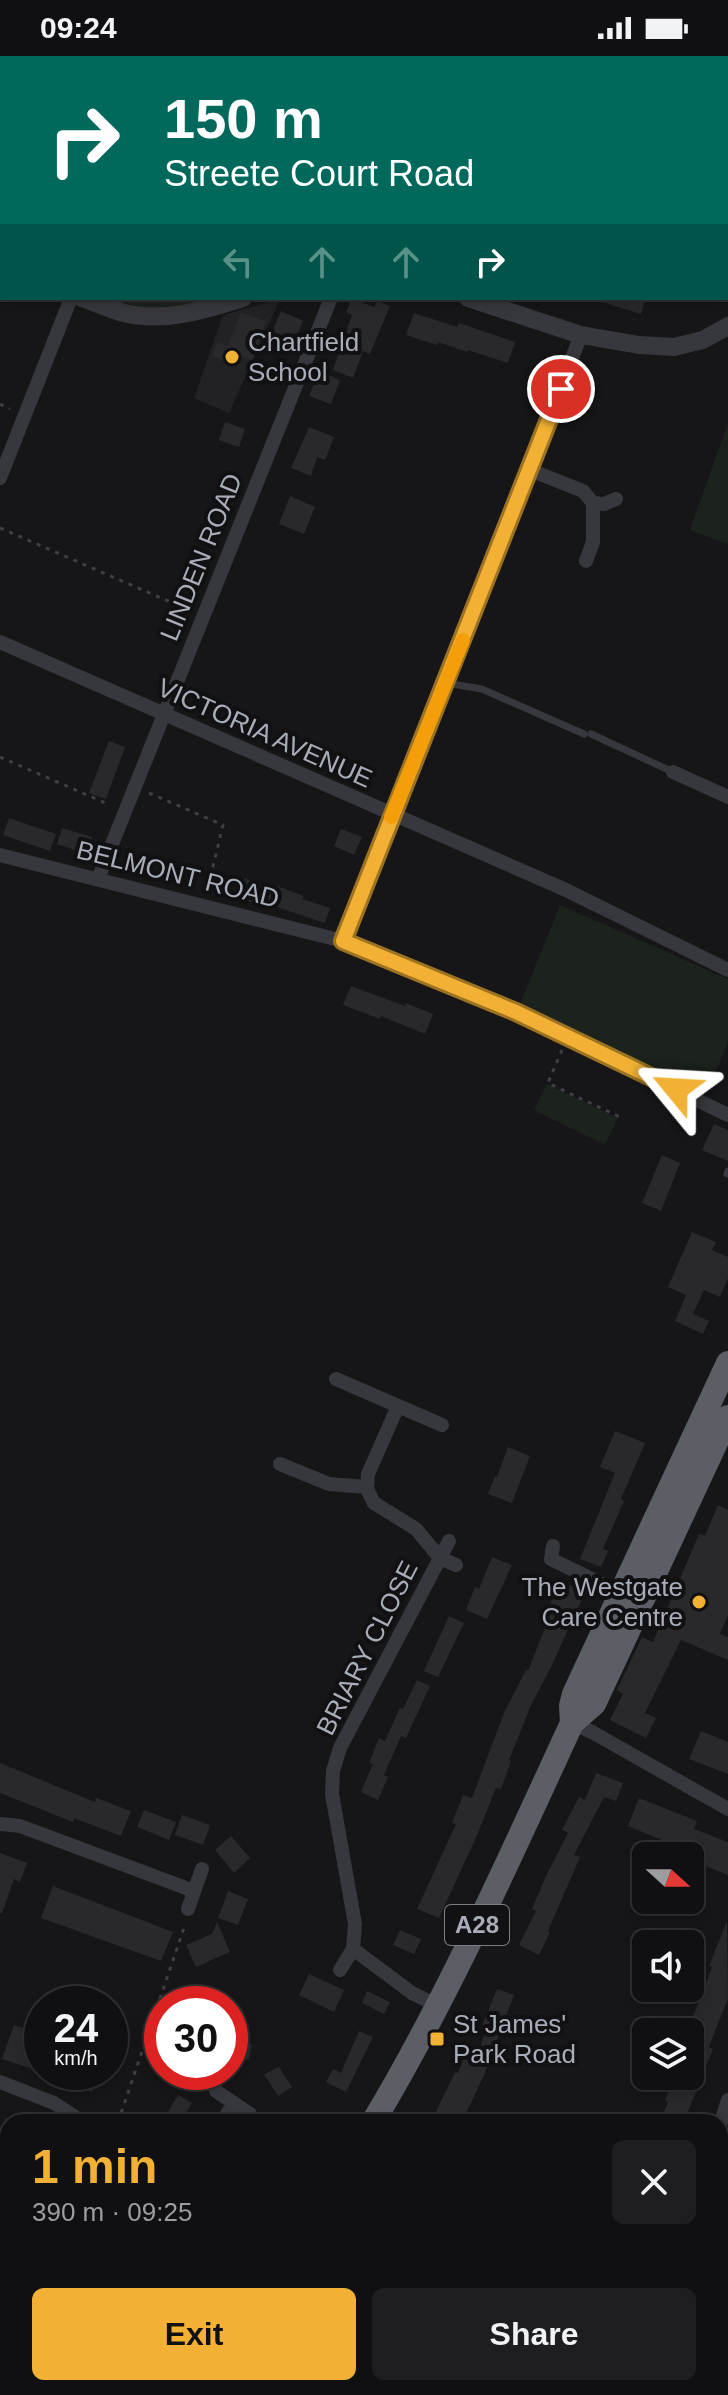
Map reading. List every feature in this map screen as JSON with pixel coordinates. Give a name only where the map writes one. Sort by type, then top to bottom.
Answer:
[{"type":"highway","name":"A28","points":[[378,2114],[404,2070],[498,1882],[572,1723],[594,1704],[728,1363]]},
{"type":"highway","name":"A28","points":[[572,1723],[574,1694],[620,1593],[728,1417]]},
{"type":"street","points":[[0,478],[70,300]]},
{"type":"street","points":[[88,300],[124,313],[157,317],[180,315],[236,300]]},
{"type":"street","name":"LINDEN ROAD","points":[[98,879],[330,300]]},
{"type":"street","points":[[474,300],[581,335],[639,345],[674,347],[703,340],[728,326]]},
{"type":"street","points":[[343,941],[581,335]]},
{"type":"street","points":[[530,470],[583,491],[593,503],[593,542],[586,561]]},
{"type":"street","points":[[593,503],[604,504],[616,499]]},
{"type":"street","name":"VICTORIA AVENUE","points":[[0,642],[566,890],[728,970]]},
{"type":"street","points":[[673,772],[728,797]]},
{"type":"street","name":"BELMONT ROAD","points":[[0,855],[343,941],[569,1036],[728,1115]]},
{"type":"street","points":[[336,1379],[442,1425]]},
{"type":"street","points":[[398,1406],[368,1474],[369,1497],[416,1529],[440,1558]]},
{"type":"street","points":[[280,1464],[329,1484],[367,1487]]},
{"type":"street","name":"BRIARY CLOSE","points":[[353,1949],[355,1924],[332,1794],[333,1771],[340,1748],[449,1541]]},
{"type":"street","points":[[553,1546],[551,1559],[620,1593]]},
{"type":"street","name":"BRIARY CLOSE","points":[[440,1558],[456,1565]]},
{"type":"street","points":[[572,1723],[728,1809]]},
{"type":"street","points":[[0,1824],[20,1826],[194,1891]]},
{"type":"street","points":[[188,1909],[202,1869]]},
{"type":"street","points":[[340,1970],[353,1949],[412,1993],[436,2005]]},
{"type":"street","points":[[0,2082],[54,2103],[71,2114]]},
{"type":"street","points":[[216,2091],[250,2114]]},
{"type":"street","points":[[227,2114],[234,2103]]},
{"type":"lane","points":[[446,683],[482,689],[673,772]]},
{"type":"path","points":[[0,528],[203,616]]},
{"type":"path","points":[[0,757],[125,811]]},
{"type":"path","points":[[135,787],[223,825],[204,906]]},
{"type":"path","points":[[569,1036],[548,1083],[622,1118]]},
{"type":"path","points":[[121,2114],[188,1917],[188,1909]]},
{"type":"shaded area","points":[[94,300],[236,300],[180,315]]},
{"type":"shaded area","name":"Chartfield School","points":[[280,300],[229,413],[194,398],[223,315]]},
{"type":"shaded area","points":[[728,426],[728,544],[690,530]]},
{"type":"shaded area","points":[[560,905],[728,979],[728,1042],[707,1092],[518,1009]]},
{"type":"shaded area","points":[[547,1084],[618,1118],[605,1145],[534,1110]]},
{"type":"building","points":[[351,300],[374,307],[377,301],[390,306],[370,354],[363,351],[353,378],[333,370],[352,315],[346,312]]},
{"type":"building","points":[[599,300],[645,300],[641,314]]},
{"type":"building","points":[[281,311],[303,321],[295,341],[272,331]]},
{"type":"building","points":[[241,312],[266,322],[252,360],[236,354],[232,364],[212,356],[218,342],[228,346]]},
{"type":"building","points":[[414,313],[457,327],[459,323],[515,342],[508,363],[406,335]]},
{"type":"building","points":[[319,371],[340,380],[331,404],[309,396]]},
{"type":"building","points":[[225,422],[245,429],[239,447],[219,440]]},
{"type":"building","points":[[309,427],[334,437],[325,460],[317,457],[311,476],[291,468]]},
{"type":"building","points":[[290,496],[315,507],[304,534],[279,524]]},
{"type":"building","points":[[109,741],[125,747],[106,799],[89,793]]},
{"type":"building","points":[[9,818],[56,834],[50,851],[3,835]]},
{"type":"building","points":[[62,828],[92,837],[87,854],[57,844]]},
{"type":"building","points":[[341,829],[362,837],[354,855],[334,846]]},
{"type":"building","points":[[241,877],[275,891],[277,886],[304,896],[302,899],[330,908],[325,923],[262,902],[260,906],[234,895]]},
{"type":"building","points":[[351,986],[433,1014],[425,1034],[343,1005]]},
{"type":"building","points":[[714,1124],[728,1130],[728,1161],[702,1150]]},
{"type":"building","points":[[662,1155],[680,1163],[661,1211],[642,1203]]},
{"type":"building","points":[[692,1232],[716,1242],[712,1250],[728,1257],[728,1278],[720,1297],[704,1290],[693,1314],[709,1321],[703,1334],[675,1321],[686,1295],[668,1287]]},
{"type":"building","points":[[615,1431],[645,1443],[603,1549],[608,1551],[601,1567],[580,1559],[615,1473],[600,1467]]},
{"type":"building","points":[[508,1447],[530,1456],[512,1503],[488,1494]]},
{"type":"building","points":[[718,1505],[728,1510],[728,1615],[720,1634],[728,1637],[728,1660],[681,1640],[645,1713],[656,1718],[646,1738],[610,1720],[623,1694],[617,1690],[642,1637],[653,1642],[699,1534],[705,1536]]},
{"type":"building","points":[[492,1557],[512,1565],[487,1619],[466,1610],[475,1587],[479,1589]]},
{"type":"building","points":[[560,1581],[585,1592],[531,1705],[501,1789],[496,1788],[439,1918],[417,1909],[456,1824],[452,1823],[463,1795],[472,1798],[504,1713],[528,1671],[550,1615],[546,1613]]},
{"type":"building","points":[[449,1616],[464,1623],[438,1677],[424,1671]]},
{"type":"building","points":[[417,1680],[430,1686],[406,1738],[401,1736],[384,1775],[388,1777],[378,1800],[361,1792],[373,1764],[369,1763],[379,1738],[385,1741]]},
{"type":"building","points":[[701,1731],[728,1742],[728,1774],[689,1759]]},
{"type":"building","points":[[0,1763],[95,1802],[96,1798],[131,1811],[121,1836],[74,1818],[73,1822],[0,1793]]},
{"type":"building","points":[[596,1773],[623,1783],[616,1801],[604,1797],[574,1855],[580,1857],[539,1955],[519,1945],[536,1911],[532,1909],[546,1876],[568,1833],[562,1830],[579,1797],[585,1800]]},
{"type":"building","points":[[639,1798],[697,1821],[694,1829],[728,1842],[728,1875],[704,1865],[704,1842],[667,1842],[628,1826]]},
{"type":"building","points":[[144,1810],[176,1822],[169,1840],[137,1827]]},
{"type":"building","points":[[182,1815],[210,1825],[203,1845],[175,1835]]},
{"type":"building","points":[[231,1836],[250,1858],[234,1873],[215,1850]]},
{"type":"building","points":[[0,1853],[27,1863],[20,1882],[14,1879],[2,1913],[0,1913]]},
{"type":"building","points":[[53,1886],[173,1932],[161,1961],[41,1918]]},
{"type":"building","points":[[228,1891],[248,1899],[238,1925],[218,1918]]},
{"type":"building","points":[[727,1921],[728,1998],[709,2047],[713,2049],[704,2072],[704,2018],[693,2018],[699,2002],[704,2002],[704,1988],[712,1967],[709,1966]]},
{"type":"building","points":[[217,1922],[230,1952],[196,1967],[186,1945],[212,1934]]},
{"type":"building","points":[[400,1930],[421,1939],[414,1954],[393,1945]]},
{"type":"building","points":[[309,1974],[344,1990],[334,2012],[299,1995]]},
{"type":"building","points":[[497,1989],[514,1995],[466,2114],[435,2114],[455,2072],[458,2073],[465,2053],[476,2058],[487,2028],[482,2026]]},
{"type":"building","points":[[367,1991],[390,2002],[384,2014],[362,2003]]},
{"type":"building","points":[[14,2025],[24,2028],[24,2066],[2,2059]]},
{"type":"building","points":[[359,2031],[373,2037],[346,2092],[326,2082],[333,2069],[341,2073]]},
{"type":"building","points":[[248,2043],[252,2044],[248,2060]]},
{"type":"building","points":[[279,2067],[292,2087],[278,2096],[264,2074]]},
{"type":"building","points":[[669,2090],[697,2090],[687,2114],[663,2114],[668,2102],[665,2100]]},
{"type":"building","points":[[178,2095],[192,2103],[186,2114],[168,2112]]},
{"type":"slow traffic","points":[[391,817],[463,640]]},
{"type":"place","name":"Chartfield School","points":[[232,357]]},
{"type":"place","name":"The Westgate Care Centre","points":[[699,1602]]},
{"type":"place","name":"St James' Park Road","points":[[437,2039]]},
{"type":"route","points":[[561,389],[343,941],[516,1012],[676,1089]]}]
